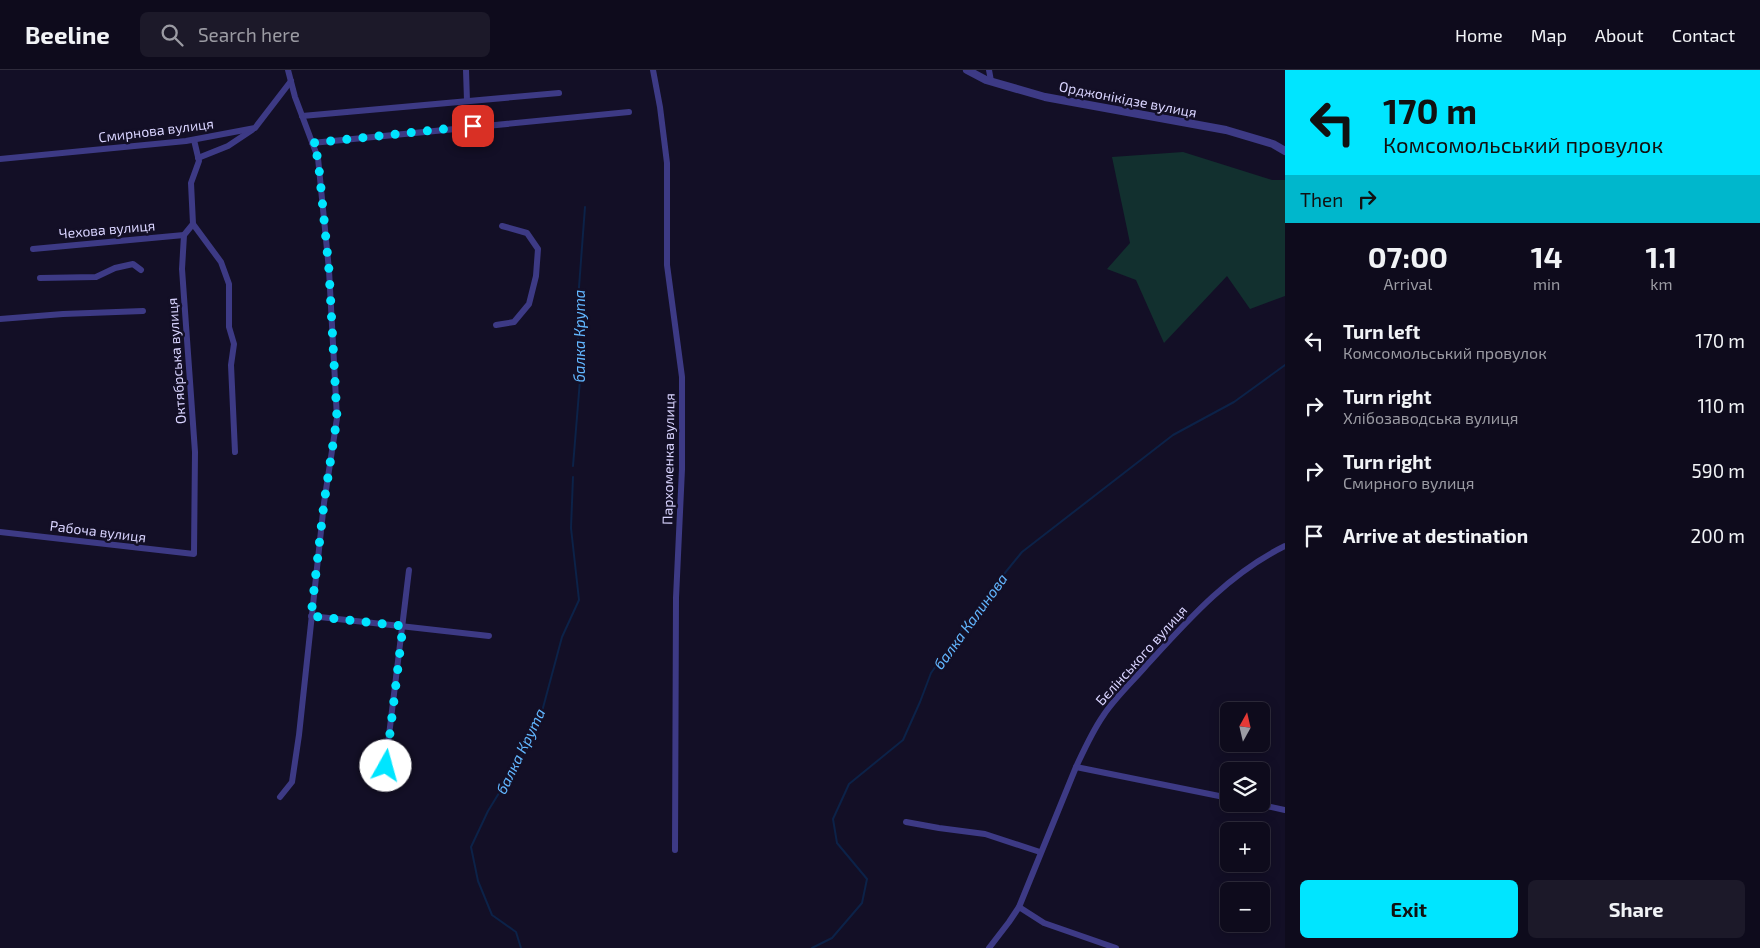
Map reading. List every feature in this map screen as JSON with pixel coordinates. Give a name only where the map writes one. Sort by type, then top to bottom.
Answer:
[{"type":"street","points":[[280,797],[292,782],[306,677],[324,503],[337,418],[329,270],[318,158],[295,97],[288,70]]},
{"type":"street","points":[[466,70],[467,101]]},
{"type":"street","name":"Пархоменка вулиця","points":[[654,70],[667,164],[666,265],[682,377],[682,468],[676,604],[675,850]]},
{"type":"street","name":"Орджонікідзе вулиця","points":[[967,70],[991,81],[1045,97],[1226,130],[1273,144],[1285,151]]},
{"type":"street","points":[[989,70],[991,81]]},
{"type":"street","points":[[198,158],[228,146],[255,128],[291,81]]},
{"type":"street","points":[[302,116],[558,93]]},
{"type":"street","points":[[312,143],[629,112]]},
{"type":"street","name":"Смирнова вулиця","points":[[0,159],[194,140],[255,128]]},
{"type":"street","points":[[194,140],[199,161],[191,183],[193,224],[221,262],[229,284],[229,327],[234,344],[232,365],[235,452]]},
{"type":"street","points":[[184,235],[193,224]]},
{"type":"street","points":[[496,325],[514,322],[529,304],[536,276],[538,249],[527,233],[502,226]]},
{"type":"street","name":"Чехова вулиця","points":[[33,248],[184,235]]},
{"type":"street","name":"Октябрська вулиця","points":[[184,235],[182,269],[195,452],[194,554]]},
{"type":"street","points":[[40,278],[96,277],[115,268],[133,264],[142,270]]},
{"type":"street","points":[[0,319],[143,311]]},
{"type":"street","name":"Рабоча вулиця","points":[[0,532],[194,554]]},
{"type":"street","name":"Бєлінського вулиця","points":[[989,948],[1019,907],[1076,767],[1103,715],[1180,628],[1228,582],[1262,557],[1285,546]]},
{"type":"street","points":[[383,785],[409,570]]},
{"type":"street","points":[[311,616],[488,636]]},
{"type":"street","points":[[1076,767],[1220,796]]},
{"type":"street","points":[[1270,807],[1285,810]]},
{"type":"street","points":[[906,822],[985,834],[1040,852]]},
{"type":"street","points":[[1019,907],[1044,923],[1116,948]]},
{"type":"green space","points":[[1183,152],[1272,180],[1285,180],[1285,296],[1250,309],[1227,276],[1164,343],[1136,280],[1107,269],[1130,243],[1112,157]]},
{"type":"waterway","name":"балка Крута","points":[[573,466],[580,380],[577,314],[585,207]]},
{"type":"waterway","name":"балка Калинова","points":[[812,948],[832,938],[862,903],[867,879],[837,843],[833,819],[849,784],[903,740],[931,673],[982,601],[1022,552],[1173,435],[1234,402],[1285,365]]},
{"type":"waterway","name":"балка Крута","points":[[521,948],[516,932],[492,915],[478,881],[471,847],[488,811],[515,767],[540,719],[562,637],[579,600],[571,528],[573,477]]},
{"type":"route","points":[[386,766],[403,626],[311,616],[324,503],[337,418],[329,270],[318,158],[312,143],[473,126]]}]
